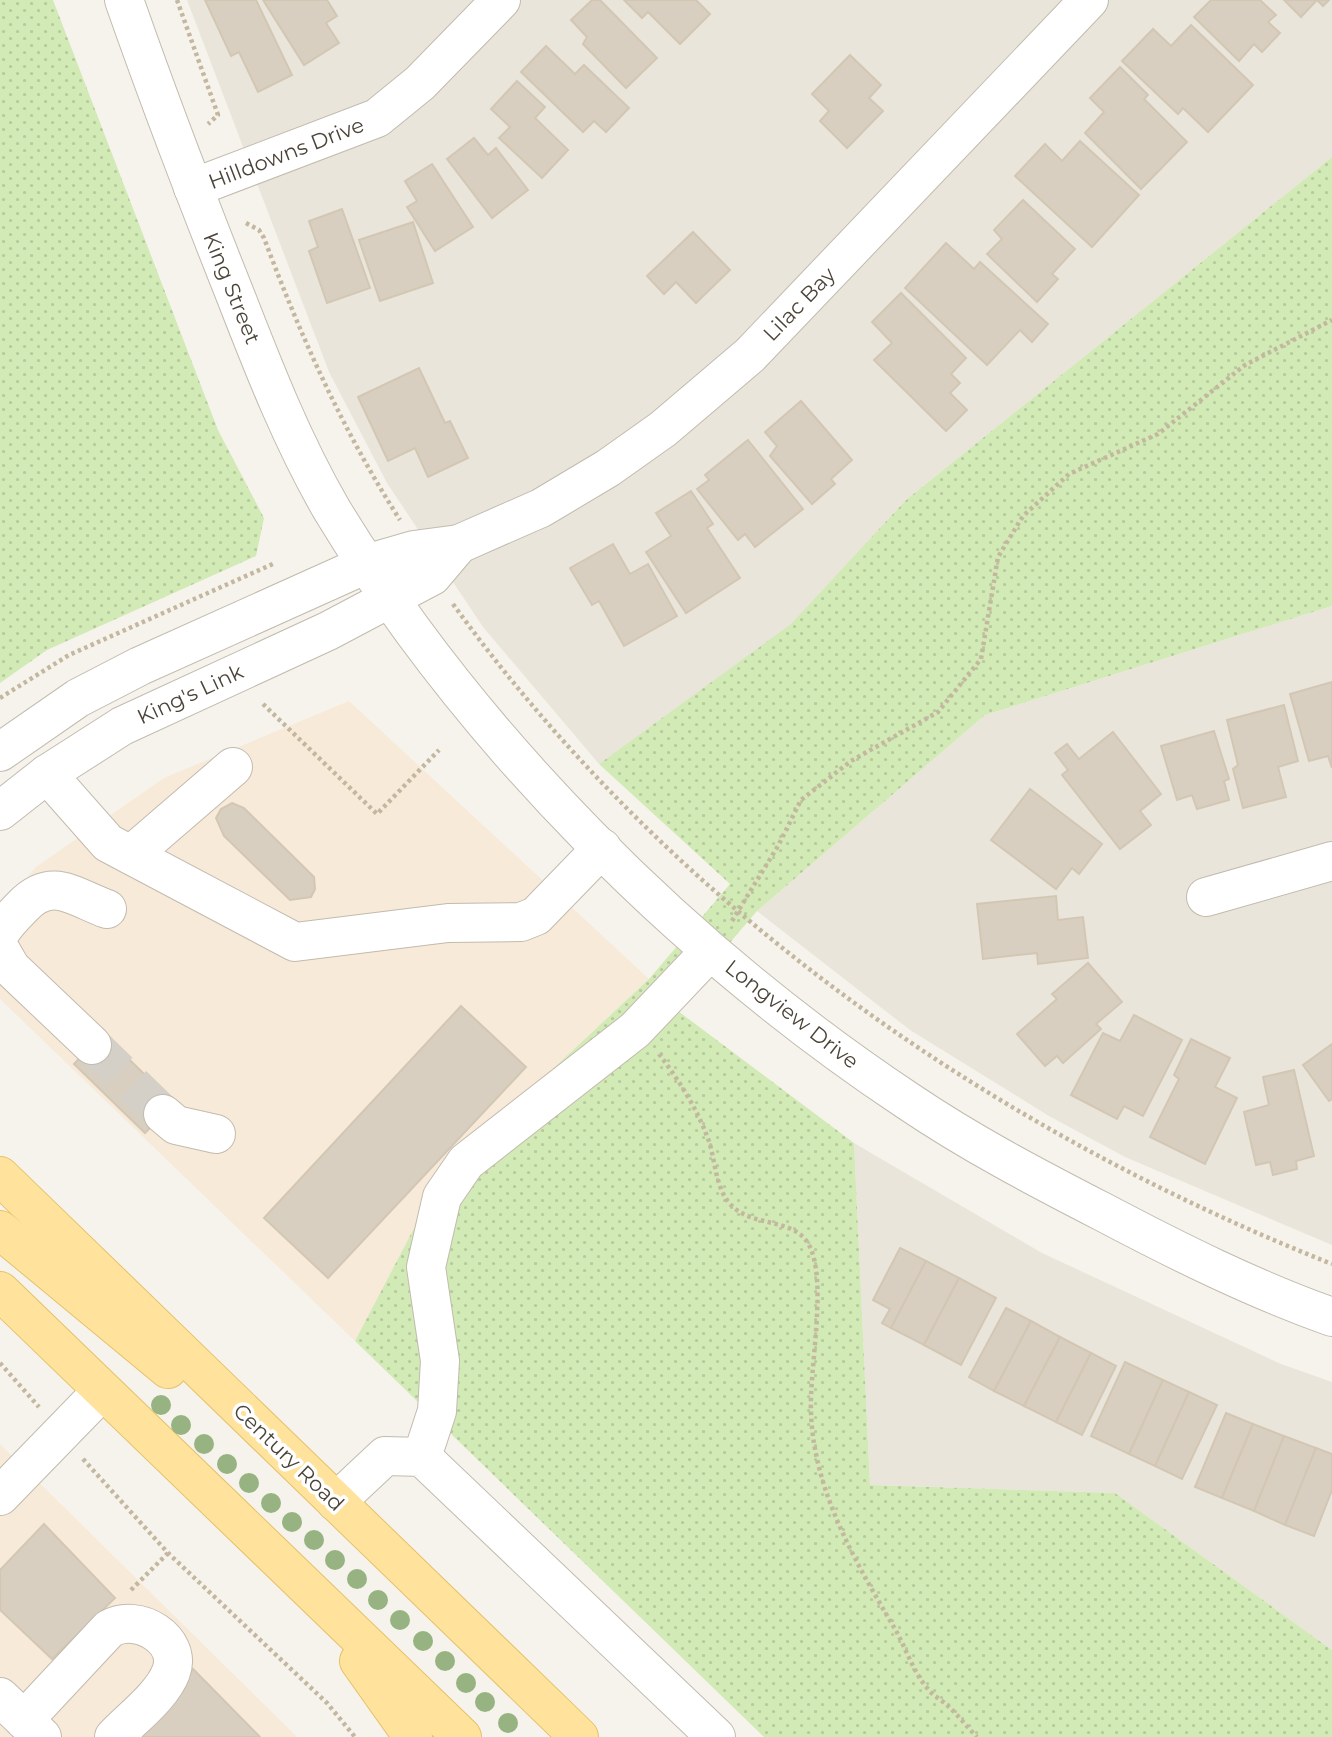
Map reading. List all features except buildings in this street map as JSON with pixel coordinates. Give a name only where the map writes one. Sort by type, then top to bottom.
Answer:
[{"type":"main road","name":"Century Road","points":[[0,1176],[579,1737]]},
{"type":"main road","points":[[0,1230],[115,1328],[325,1492]]},
{"type":"main road","points":[[0,1291],[462,1737]]},
{"type":"main road","points":[[305,1586],[413,1737]]},
{"type":"street","name":"King Street","points":[[124,0],[210,183],[271,387],[331,508],[369,564]]},
{"type":"street","name":"Hilldowns Drive","points":[[210,183],[377,118],[420,83],[500,0]]},
{"type":"street","name":"Lilac Bay","points":[[392,599],[423,563],[541,508],[608,468],[708,392],[750,355],[1089,0]]},
{"type":"street","name":"Lilac Bay","points":[[369,564],[423,563]]},
{"type":"street","name":"Longview Drive","points":[[369,564],[443,671],[528,772],[602,848],[710,951],[804,1027],[909,1102],[991,1151],[1165,1245],[1332,1317]]},
{"type":"street","points":[[0,752],[78,698],[140,666],[369,564]]},
{"type":"street","name":"King's Link","points":[[0,811],[47,774],[122,726],[392,599]]},
{"type":"street","points":[[131,855],[233,767]]},
{"type":"street","points":[[47,774],[108,843],[295,942],[448,923],[521,922],[536,916],[602,848]]},
{"type":"street","points":[[1206,897],[1332,861]]},
{"type":"street","points":[[0,933],[33,895],[43,890],[55,890],[107,909]]},
{"type":"street","points":[[0,948],[10,968],[92,1045]]},
{"type":"street","points":[[422,1457],[436,1411],[440,1362],[426,1268],[442,1197],[466,1162],[635,1030],[710,951]]},
{"type":"street","points":[[163,1114],[176,1125],[216,1134]]},
{"type":"street","points":[[0,1496],[102,1391]]},
{"type":"street","points":[[325,1492],[385,1456],[422,1457],[716,1737]]},
{"type":"street","points":[[22,1718],[109,1629],[121,1622],[135,1623],[150,1627],[161,1638],[172,1655],[173,1666],[164,1685],[114,1737]]},
{"type":"path","points":[[177,0],[218,115],[208,123],[210,183],[244,222],[259,230],[264,238],[315,365],[344,428],[423,563],[482,644],[570,748],[738,913],[888,1028],[1034,1121],[1176,1195],[1332,1264]]},
{"type":"path","points":[[710,951],[738,913],[801,800],[851,761],[938,712],[981,659],[998,557],[1023,516],[1069,474],[1158,434],[1245,365],[1332,320]]},
{"type":"path","points":[[263,704],[377,814],[439,751]]},
{"type":"path","points":[[635,1030],[664,1059],[688,1097],[708,1138],[720,1186],[730,1205],[747,1218],[788,1227],[808,1244],[815,1264],[817,1295],[811,1368],[811,1417],[821,1471],[835,1514],[860,1569],[921,1680],[977,1737]]},
{"type":"path","points":[[0,1363],[167,1553],[327,1703],[355,1737]]},
{"type":"shaded area","points":[[187,0],[1332,0],[1332,157],[906,500],[791,625],[599,764],[483,627],[387,483],[329,372]]},
{"type":"shaded area","points":[[1332,606],[1332,1245],[1125,1157],[1049,1116],[910,1030],[757,911],[985,715]]},
{"type":"shaded area","points":[[349,701],[649,979],[444,1171],[355,1341],[0,999],[0,911],[36,867],[164,778]]},
{"type":"shaded area","points":[[854,1143],[1042,1253],[1281,1364],[1332,1382],[1332,1650],[1115,1493],[870,1485]]},
{"type":"shaded area","points":[[0,1444],[297,1737],[0,1737]]},
{"type":"green space","points":[[0,0],[53,0],[218,430],[264,518],[256,556],[47,650],[0,683]]},
{"type":"green space","points":[[1332,157],[1332,606],[985,715],[757,911],[674,1008],[854,1143],[870,1485],[1115,1493],[1332,1650],[1332,1737],[764,1737],[355,1341],[444,1171],[649,979],[730,884],[599,764],[791,624],[906,500]]},
{"type":"tunnel","points":[[92,1045],[163,1114]]}]
